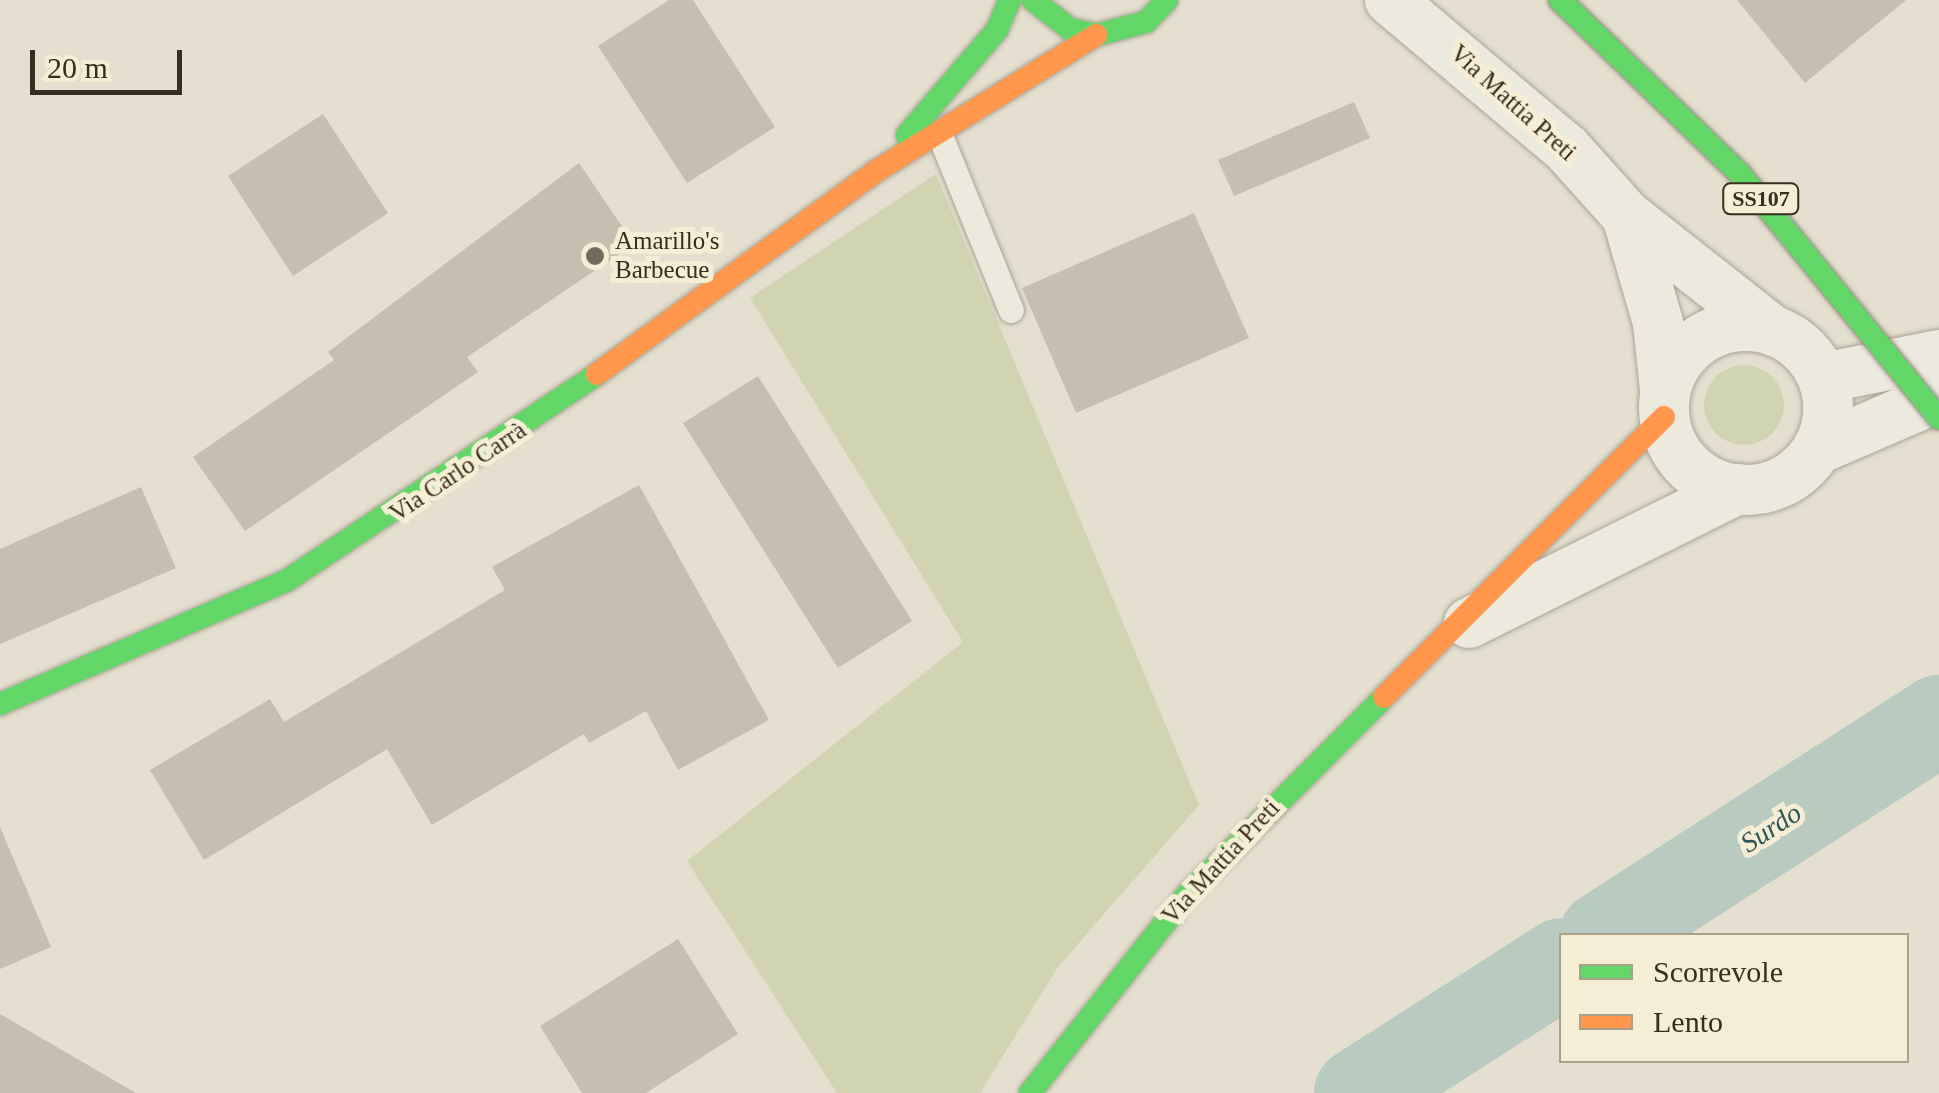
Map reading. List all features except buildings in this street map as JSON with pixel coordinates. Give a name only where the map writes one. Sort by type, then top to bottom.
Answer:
[{"type":"main road","name":"Via Carlo Carrà","points":[[876,171],[998,30],[1010,0]]},
{"type":"main road","points":[[1033,0],[1070,29],[1096,35]]},
{"type":"main road","name":"SS107","points":[[1560,0],[1740,174],[1939,418]]},
{"type":"main road","name":"Via Carlo Carrà","points":[[0,704],[302,572],[498,447],[876,171],[1096,35],[1146,22],[1172,1]]},
{"type":"main road","name":"Via Mattia Preti","points":[[1030,1093],[1187,895],[1664,404]]},
{"type":"street","name":"Via Mattia Preti","points":[[1390,0],[1566,148],[1627,216],[1812,357],[1823,378]]},
{"type":"street","name":"Via Mattia Preti","points":[[1627,216],[1658,323],[1664,404],[1686,465],[1738,489]]},
{"type":"street","name":"Via Mattia Preti","points":[[1664,404],[1684,355],[1716,331],[1774,331]]},
{"type":"street","points":[[1818,449],[1829,402],[1823,378],[1939,355]]},
{"type":"street","name":"Via Mattia Preti","points":[[1429,644],[1738,489],[1782,482],[1818,449],[1939,398]]},
{"type":"lane","points":[[940,133],[1010,310]]},
{"type":"green space","points":[[936,174],[1199,805],[1058,967],[980,1093],[837,1093],[687,861],[963,642],[750,298]]},
{"type":"green space","points":[[1736,365],[1752,365],[1773,376],[1784,405],[1773,434],[1752,445],[1736,445],[1722,439],[1710,427],[1704,413],[1704,397],[1710,383],[1722,371]]},
{"type":"waterway","name":"Surdo","points":[[1609,933],[1939,720]]},
{"type":"waterway","name":"Surdo","points":[[1359,1093],[1559,965]]},
{"type":"traffic: fast","points":[[907,135],[997,30],[1010,0]]},
{"type":"traffic: fast","points":[[1033,0],[1070,29],[1096,35],[1146,22],[1167,0]]},
{"type":"traffic: fast","points":[[1560,0],[1740,174],[1939,418]]},
{"type":"traffic: fast","points":[[0,704],[286,581],[597,374]]},
{"type":"traffic: fast","points":[[1030,1093],[1187,895],[1384,697]]},
{"type":"traffic: slow","points":[[597,374],[876,171],[1096,35]]},
{"type":"traffic: slow","points":[[1384,697],[1664,417]]},
{"type":"place","name":"Amarillo's Barbecue","points":[[595,256]]}]
